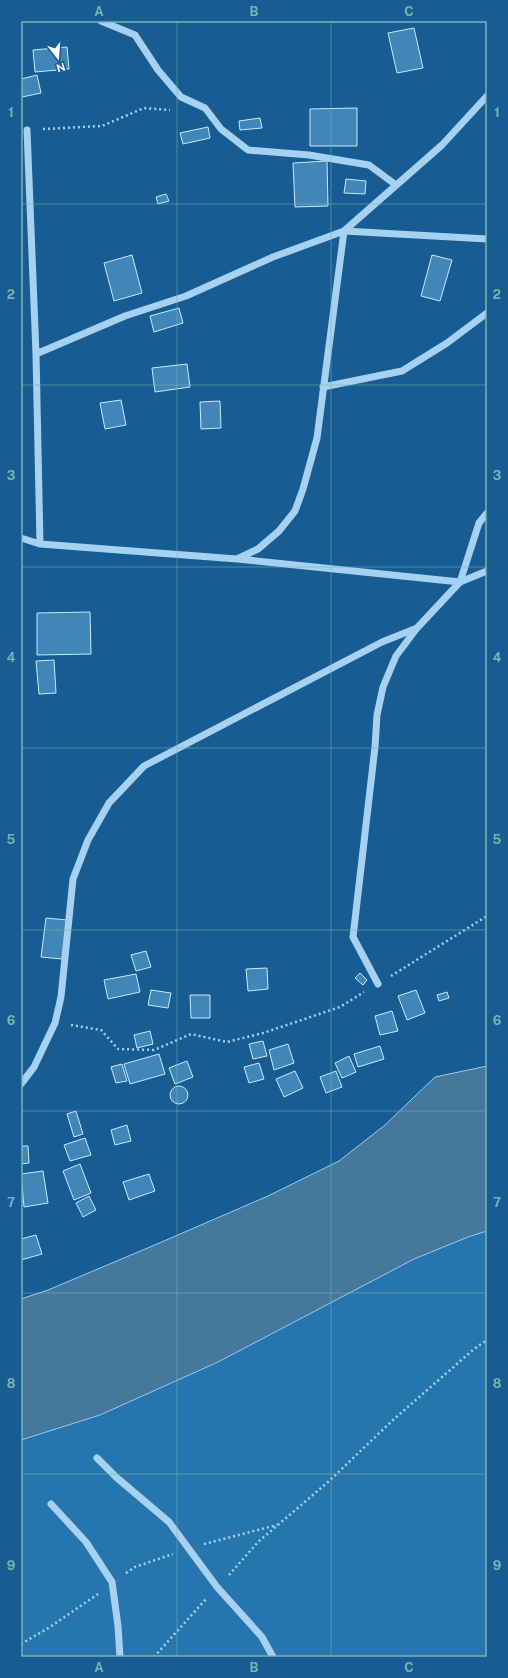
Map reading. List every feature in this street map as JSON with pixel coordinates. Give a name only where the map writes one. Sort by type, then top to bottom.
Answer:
[{"type":"street","points":[[100,21],[135,35],[158,70],[181,97],[205,108],[221,129],[248,150],[309,155],[369,165],[396,185]]},
{"type":"street","points":[[36,354],[126,316],[186,296],[273,257],[344,231],[442,145],[487,96]]},
{"type":"street","points":[[27,130],[36,354],[40,544]]},
{"type":"street","points":[[344,231],[487,239]]},
{"type":"street","points":[[237,559],[258,549],[278,531],[295,510],[317,438],[344,231]]},
{"type":"street","points":[[324,387],[402,371],[447,343],[487,313]]},
{"type":"street","points":[[460,582],[479,523],[487,513]]},
{"type":"street","points":[[21,538],[40,544],[237,559],[460,582]]},
{"type":"street","points":[[378,984],[353,937],[375,747],[377,715],[383,687],[396,656],[417,628],[460,582],[487,571]]},
{"type":"street","points":[[21,1084],[34,1067],[55,1023],[62,997],[73,879],[88,840],[109,803],[144,766],[382,642],[417,628]]},
{"type":"street","points":[[97,1458],[116,1477],[169,1522],[217,1587],[262,1638],[273,1657]]},
{"type":"street","points":[[51,1504],[86,1542],[112,1582],[118,1626],[120,1657]]},
{"type":"path","points":[[27,130],[102,126],[144,108],[175,111]]},
{"type":"path","points":[[55,1023],[101,1030],[118,1048],[154,1050],[191,1034],[227,1042],[263,1033],[340,1007],[487,916]]},
{"type":"path","points":[[154,1657],[258,1542],[328,1482],[393,1420],[474,1349],[487,1340]]},
{"type":"path","points":[[21,1644],[50,1627],[135,1567],[218,1540],[278,1525]]},
{"type":"shaded area","points":[[487,1066],[487,1231],[468,1237],[414,1259],[218,1362],[100,1415],[21,1440],[21,1299],[48,1290],[268,1196],[339,1161],[385,1125],[435,1077]]},
{"type":"shaded area","points":[[487,1231],[487,1657],[21,1657],[21,1440],[100,1415],[218,1362],[414,1259],[468,1237]]},
{"type":"building","points":[[414,28],[423,68],[397,73],[388,33]]},
{"type":"building","points":[[67,47],[69,69],[35,72],[33,50]]},
{"type":"building","points":[[37,75],[41,93],[22,97],[21,79]]},
{"type":"building","points":[[357,108],[357,146],[310,146],[310,109]]},
{"type":"building","points":[[260,118],[262,128],[240,130],[239,121]]},
{"type":"building","points":[[208,127],[210,138],[183,144],[180,133]]},
{"type":"building","points":[[327,161],[328,206],[295,207],[293,163]]},
{"type":"building","points":[[346,179],[366,181],[365,194],[344,193]]},
{"type":"building","points":[[166,194],[169,201],[158,204],[156,197]]},
{"type":"building","points":[[132,255],[142,293],[114,301],[104,263]]},
{"type":"building","points":[[432,255],[452,260],[440,301],[421,296]]},
{"type":"building","points":[[179,308],[183,323],[154,332],[150,316]]},
{"type":"building","points":[[187,364],[190,387],[155,392],[152,368]]},
{"type":"building","points":[[121,400],[126,425],[105,429],[100,403]]},
{"type":"building","points":[[220,401],[221,428],[201,429],[200,402]]},
{"type":"building","points":[[90,612],[91,654],[37,655],[37,613]]},
{"type":"building","points":[[54,660],[56,693],[39,694],[36,661]]},
{"type":"building","points":[[46,918],[67,920],[62,959],[41,957]]},
{"type":"building","points":[[146,951],[151,967],[136,971],[131,955]]},
{"type":"building","points":[[267,968],[268,989],[248,991],[246,969]]},
{"type":"building","points":[[360,973],[367,980],[363,985],[355,978]]},
{"type":"building","points":[[136,974],[140,992],[108,999],[104,980]]},
{"type":"building","points":[[151,990],[171,993],[168,1008],[148,1005]]},
{"type":"building","points":[[416,990],[425,1013],[407,1020],[398,996]]},
{"type":"building","points":[[447,992],[449,998],[439,1001],[437,995]]},
{"type":"building","points":[[190,995],[210,995],[210,1018],[191,1018]]},
{"type":"building","points":[[392,1011],[398,1031],[380,1035],[375,1016]]},
{"type":"building","points":[[150,1031],[153,1044],[137,1048],[134,1035]]},
{"type":"building","points":[[263,1041],[267,1056],[253,1059],[249,1044]]},
{"type":"building","points":[[288,1044],[294,1063],[274,1070],[269,1050]]},
{"type":"building","points":[[380,1046],[384,1059],[358,1067],[354,1054]]},
{"type":"building","points":[[159,1054],[165,1074],[130,1084],[124,1064]]},
{"type":"building","points":[[349,1056],[356,1072],[342,1078],[335,1063]]},
{"type":"building","points":[[187,1061],[193,1077],[175,1084],[169,1068]]},
{"type":"building","points":[[259,1063],[264,1079],[249,1083],[244,1067]]},
{"type":"building","points":[[122,1064],[127,1081],[116,1083],[111,1067]]},
{"type":"building","points":[[295,1071],[303,1088],[284,1097],[276,1079]]},
{"type":"building","points":[[336,1071],[342,1087],[326,1093],[320,1077]]},
{"type":"building","points":[[179,1086],[185,1089],[188,1095],[185,1101],[179,1104],[173,1101],[170,1095],[173,1089]]},
{"type":"building","points":[[76,1111],[83,1134],[74,1137],[67,1114]]},
{"type":"building","points":[[127,1125],[131,1141],[115,1145],[111,1130]]},
{"type":"building","points":[[85,1138],[91,1155],[70,1161],[64,1145]]},
{"type":"building","points":[[21,1146],[28,1146],[29,1163],[21,1164]]},
{"type":"building","points":[[80,1164],[91,1193],[74,1200],[63,1171]]},
{"type":"building","points":[[43,1171],[48,1203],[24,1207],[21,1174]]},
{"type":"building","points":[[149,1174],[155,1191],[129,1200],[123,1182]]},
{"type":"building","points":[[89,1196],[96,1210],[83,1217],[76,1203]]},
{"type":"building","points":[[36,1235],[42,1254],[21,1260],[21,1239]]}]
